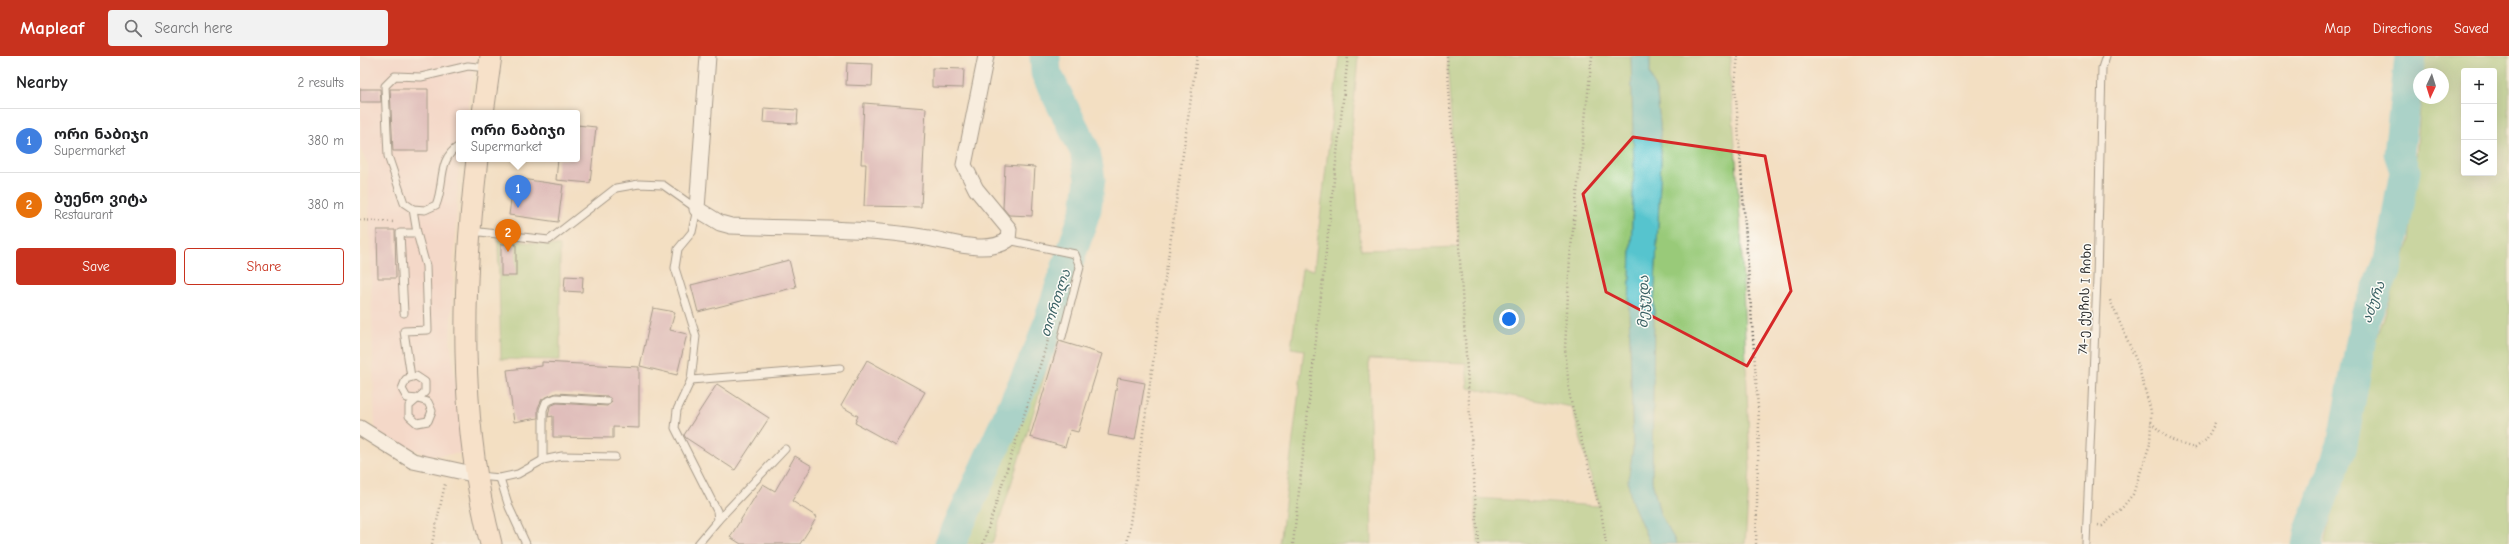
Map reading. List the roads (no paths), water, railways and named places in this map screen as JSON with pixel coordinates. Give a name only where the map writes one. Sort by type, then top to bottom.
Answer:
[{"type":"main road","points":[[483,110],[490,62]]},
{"type":"main road","points":[[477,162],[468,230],[465,378],[477,475],[491,544]]},
{"type":"street","points":[[708,56],[697,209],[720,223],[730,226],[879,232],[966,245],[999,246],[1008,235],[976,189],[964,165],[986,56]]},
{"type":"street","points":[[360,428],[413,460],[448,470],[477,475]]},
{"type":"lane","name":"74-ე ქუჩის I ჩიხი","points":[[2086,544],[2097,279],[2102,68],[2106,56]]},
{"type":"lane","points":[[456,148],[449,152],[442,169],[440,195],[436,205],[425,210],[412,209],[404,203],[388,156],[385,86],[395,76],[421,77],[490,62]]},
{"type":"lane","points":[[468,230],[549,240],[616,188],[639,184],[663,185],[697,209],[692,232],[678,249],[675,268],[696,336],[691,380],[677,410],[675,428],[705,484],[717,511],[718,520]]},
{"type":"lane","points":[[411,377],[404,331],[428,330],[426,266],[412,209]]},
{"type":"lane","points":[[404,313],[400,233],[417,233]]},
{"type":"lane","points":[[1008,235],[1075,254],[1080,267],[1062,337]]},
{"type":"lane","points":[[691,380],[840,368]]},
{"type":"lane","points":[[416,376],[425,382],[425,392],[418,399],[407,398],[402,389],[406,379],[411,377],[416,376]]},
{"type":"lane","points":[[543,460],[543,410],[546,402],[556,398],[607,402]]},
{"type":"lane","points":[[698,544],[718,520],[785,448]]},
{"type":"lane","points":[[477,475],[500,478],[518,474],[543,460],[562,456],[615,457]]},
{"type":"lane","points":[[500,478],[526,544]]},
{"type":"water","name":"მეჯუდა","points":[[1631,56],[1650,56],[1650,73],[1657,95],[1660,124],[1661,161],[1654,305],[1652,481],[1660,514],[1677,544],[1650,544],[1631,500],[1628,481],[1633,449],[1629,307],[1634,166]]},
{"type":"waterway","name":"თორთლა","points":[[950,544],[1041,345],[1086,209],[1090,179],[1085,151],[1046,73],[1045,56]]},
{"type":"waterway","name":"აძურა","points":[[2307,544],[2309,533],[2342,445],[2366,315],[2388,264],[2405,171],[2399,153],[2410,56]]},
{"type":"place","name":"ორი ნაბიჯი","points":[[518,208]]},
{"type":"place","name":"ბუენო ვიტა","points":[[508,252]]}]
